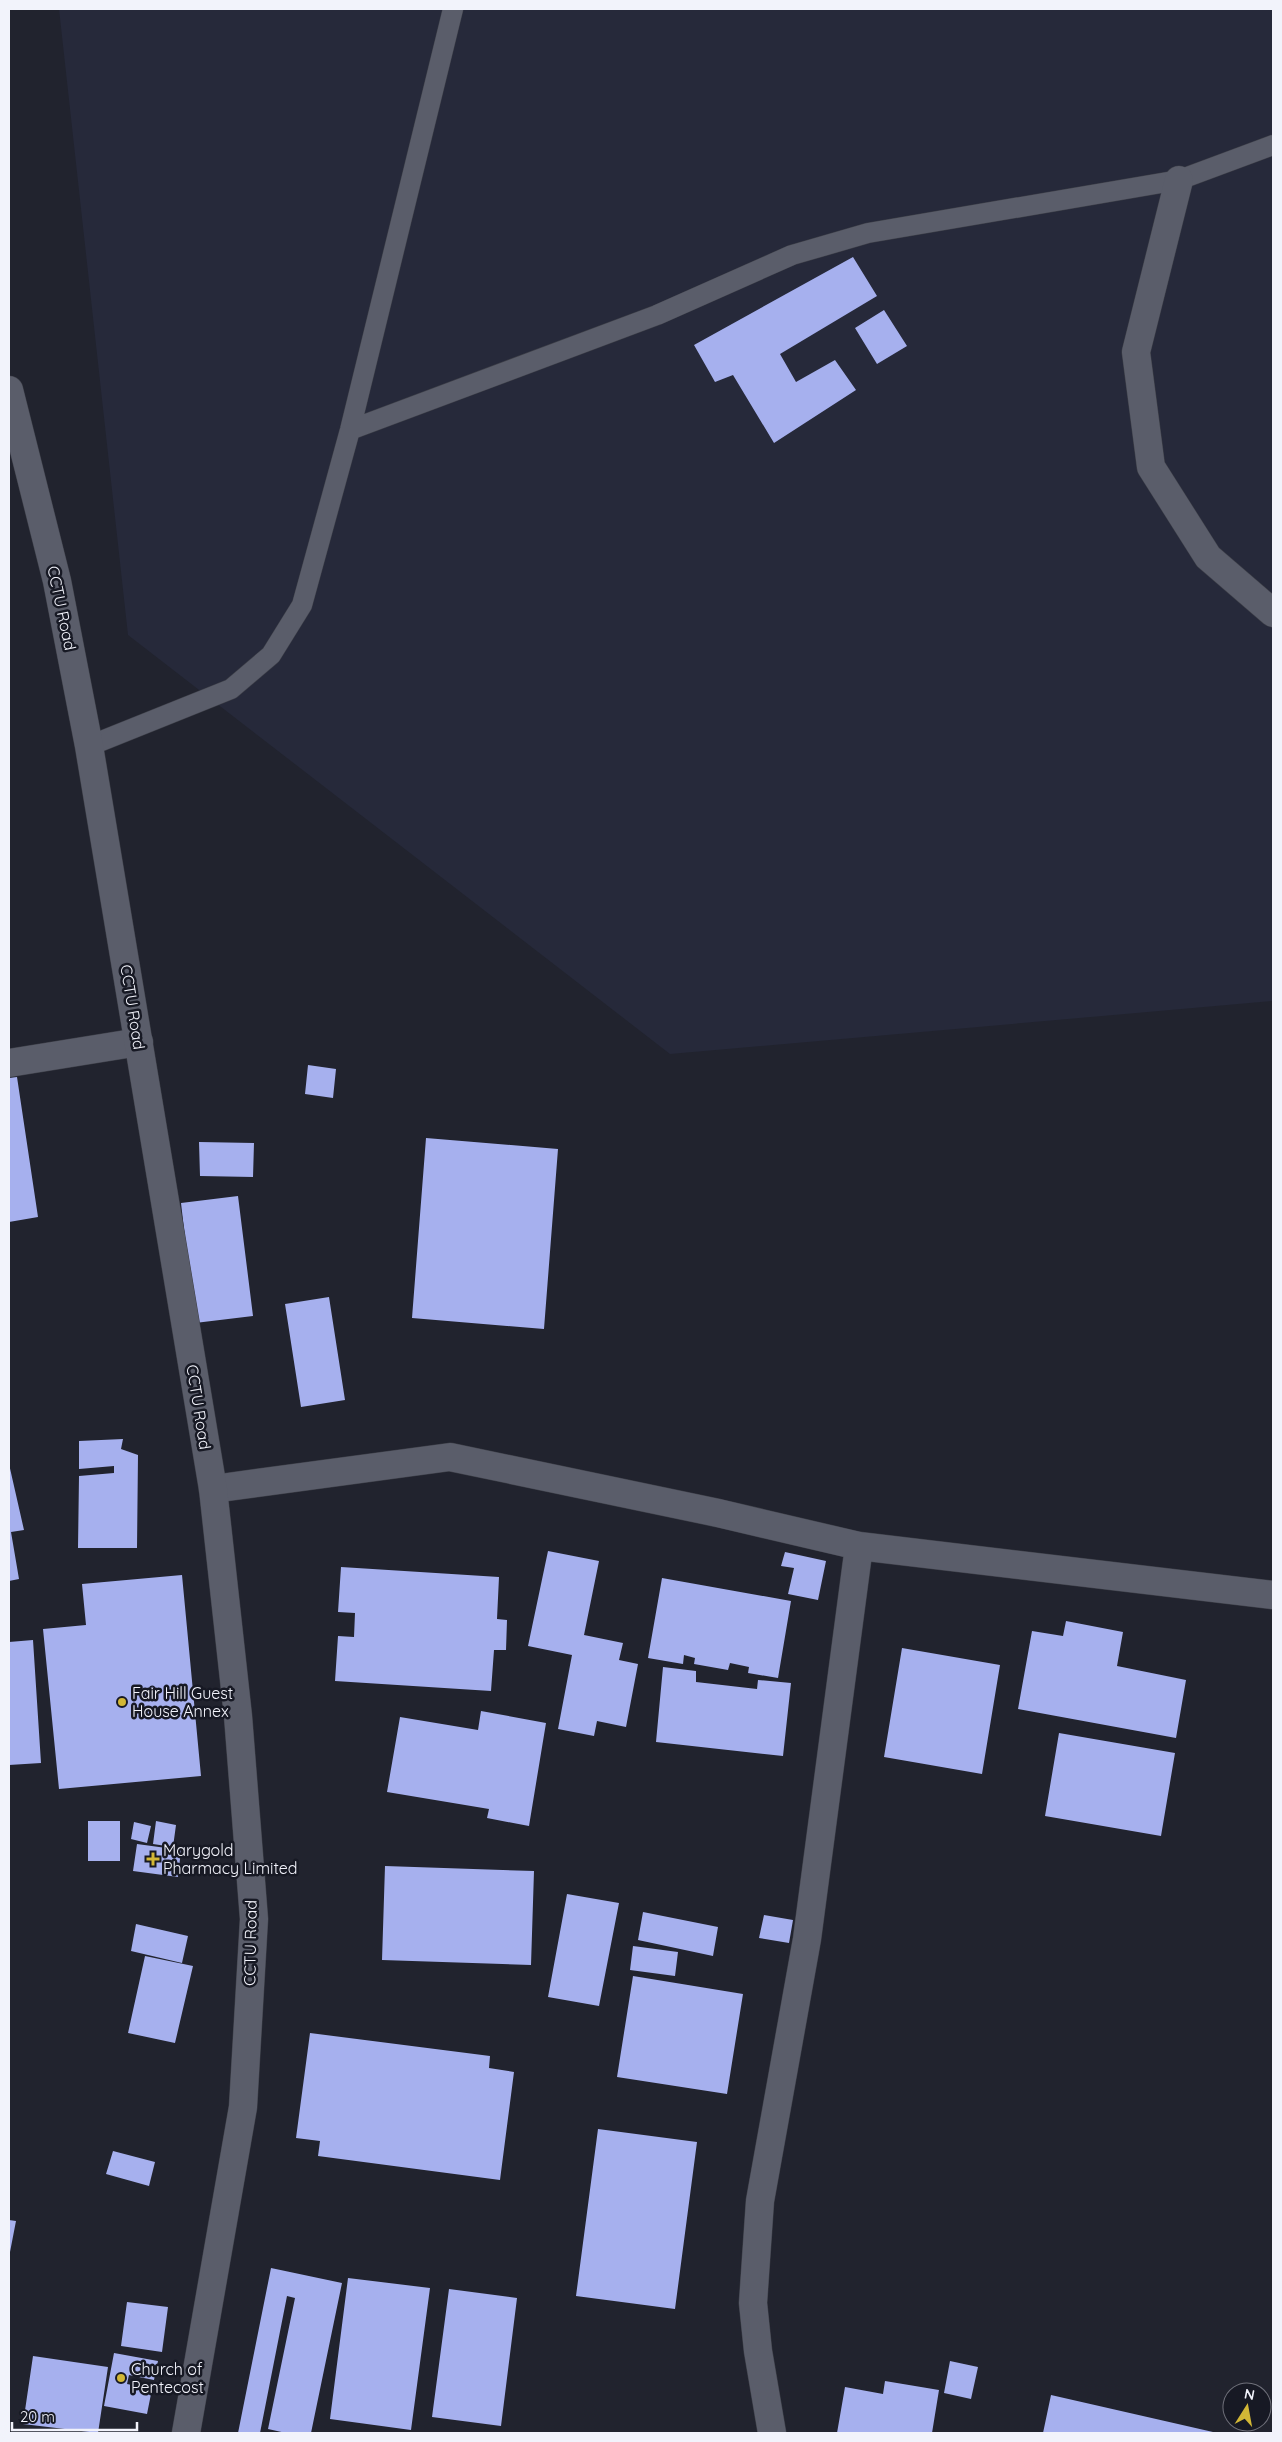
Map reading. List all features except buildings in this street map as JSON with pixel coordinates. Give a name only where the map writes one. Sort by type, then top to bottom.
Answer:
[{"type":"street","points":[[1179,180],[1136,352],[1151,467],[1208,557],[1273,613]]},
{"type":"street","name":"CCTU Road","points":[[9,390],[58,581],[89,746],[213,1489],[238,1716],[254,1919],[243,2107],[186,2433]]},
{"type":"street","points":[[9,1063],[139,1042]]},
{"type":"street","points":[[213,1489],[450,1457],[718,1513],[860,1546],[1273,1595]]},
{"type":"street","points":[[772,2433],[758,2351],[754,2303],[760,2201],[807,1939],[860,1546]]},
{"type":"lane","points":[[89,746],[231,688],[271,655],[302,605],[350,430],[453,9]]},
{"type":"lane","points":[[350,430],[657,315],[792,255],[868,233],[1179,180],[1273,145]]},
{"type":"shaded area","points":[[59,9],[1273,9],[1273,1001],[670,1054],[128,635]]},
{"type":"place","name":"Fair Hill Guest House Annex","points":[[122,1702]]},
{"type":"place","name":"Marygold Pharmacy Limited","points":[[153,1859]]},
{"type":"place","name":"Church of Pentecost","points":[[121,2378]]}]
